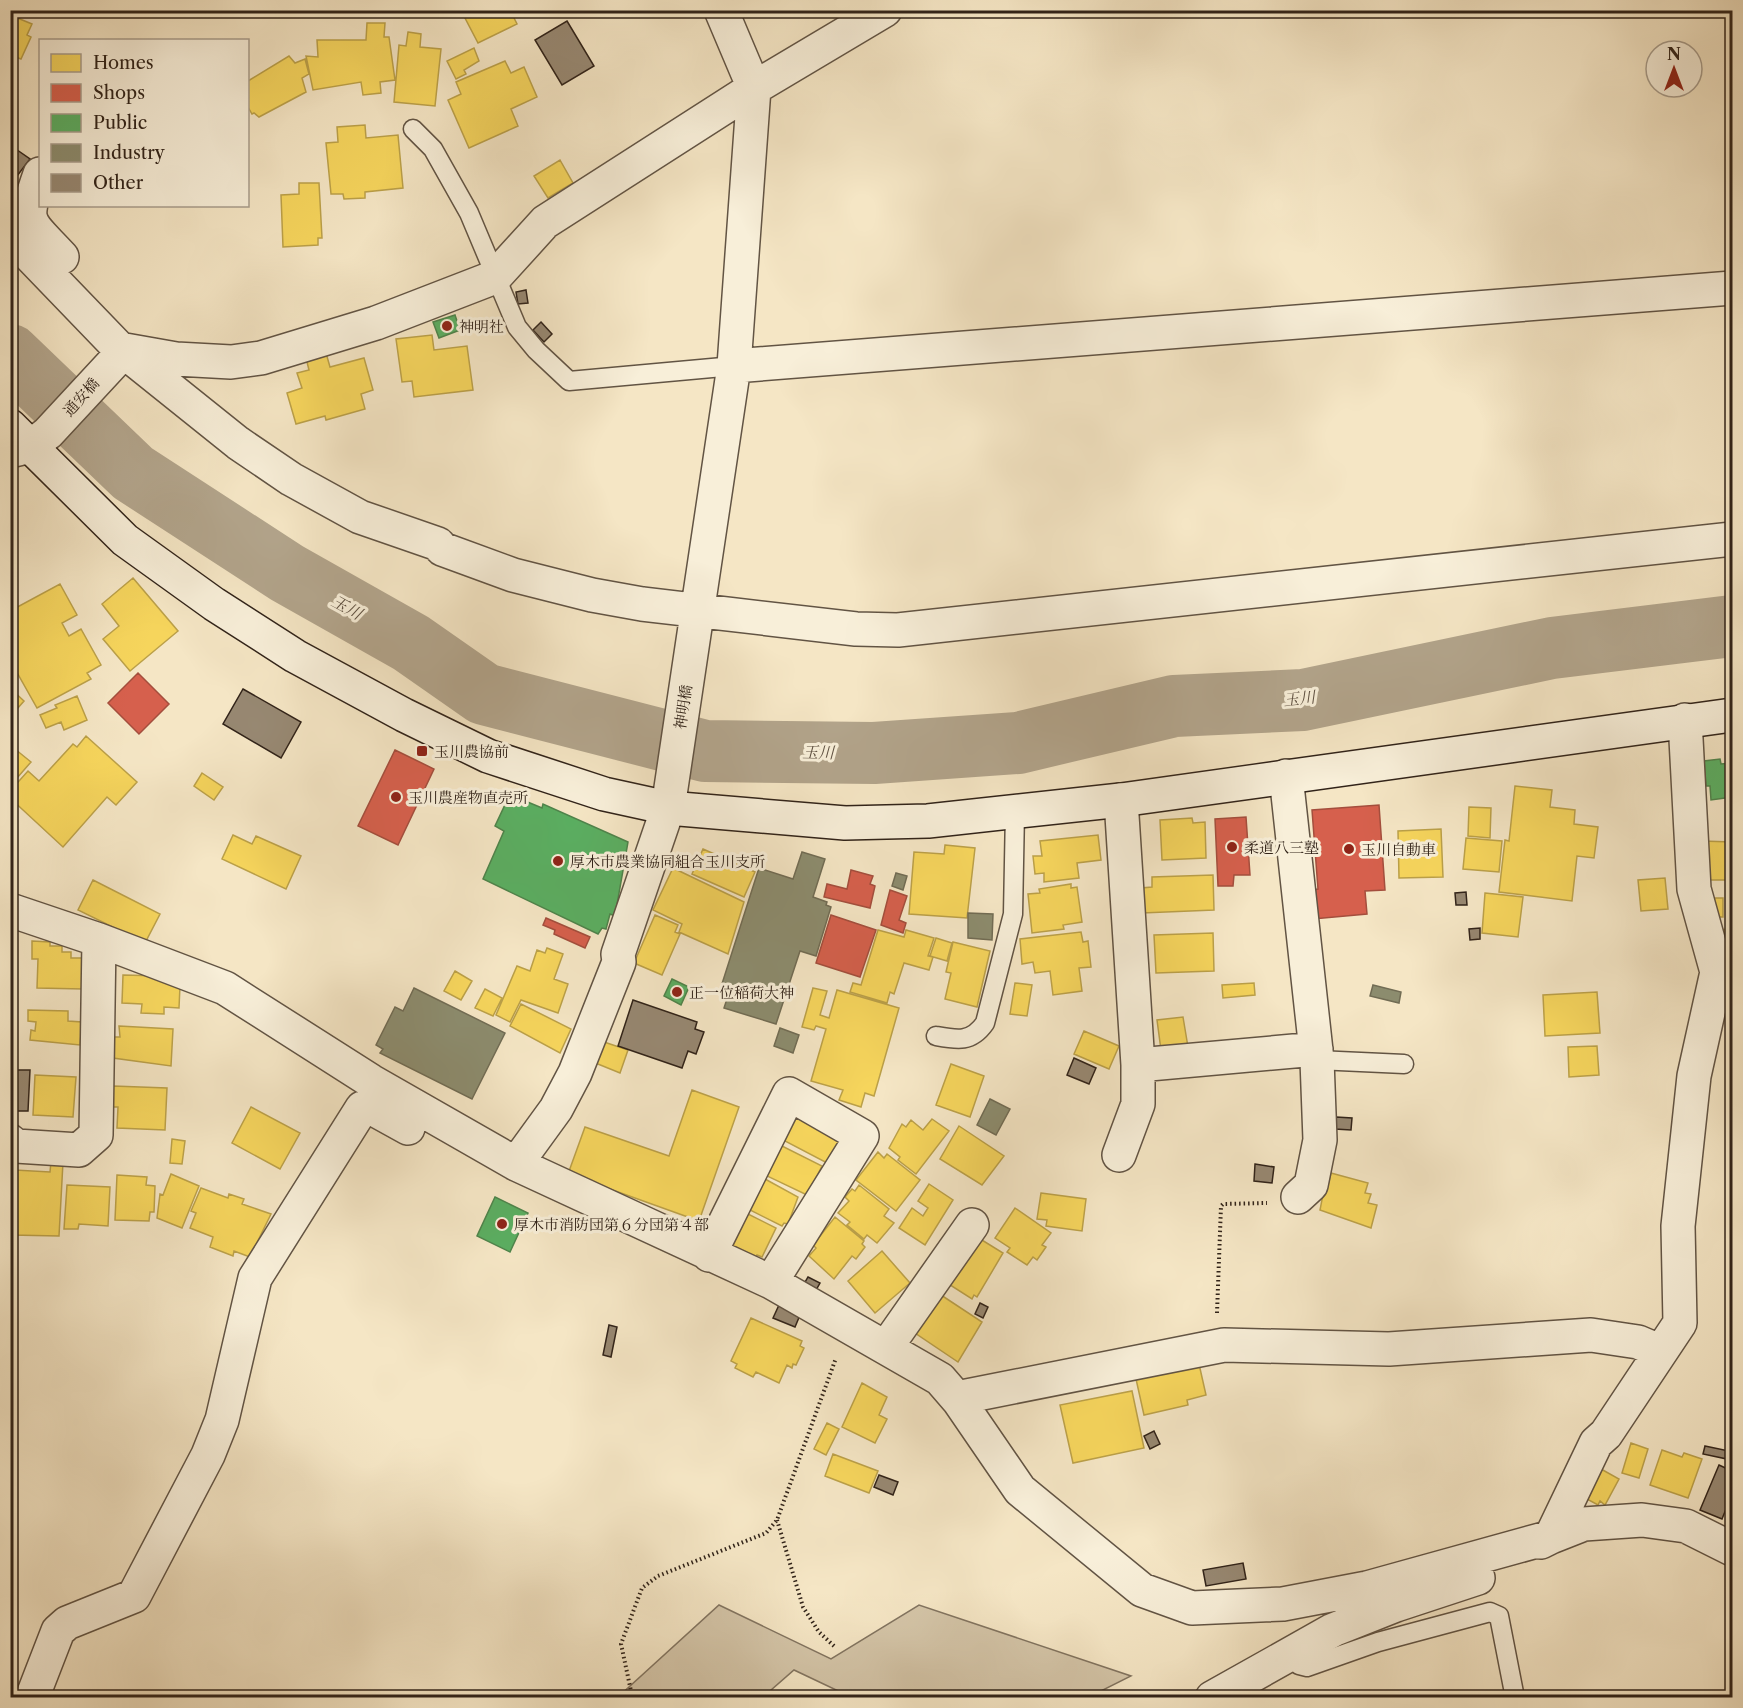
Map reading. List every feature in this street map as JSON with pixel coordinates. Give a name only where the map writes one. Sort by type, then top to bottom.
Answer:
[{"type":"street","points":[[721,10],[754,88]]},
{"type":"street","points":[[119,355],[231,362],[261,358],[376,323],[495,277],[545,222],[754,88],[885,10]]},
{"type":"street","name":"神明橋","points":[[516,1164],[556,1109],[575,1073],[619,962],[618,954],[669,798],[734,366],[754,88]]},
{"type":"street","points":[[39,177],[28,212],[31,223],[128,330],[119,355]]},
{"type":"street","points":[[10,236],[117,346],[119,355],[291,479],[360,517],[513,575],[696,618],[898,630],[1732,539]]},
{"type":"street","points":[[734,366],[1732,288]]},
{"type":"street","name":"通安橋","points":[[25,439],[119,355]]},
{"type":"street","points":[[25,439],[125,540],[214,604],[295,656],[404,715],[488,756],[603,794],[669,798],[845,823],[928,821],[1122,800],[1732,715]]},
{"type":"street","points":[[1212,1698],[1333,1630],[1396,1605],[1471,1582],[1551,1537],[1596,1443],[1606,1434],[1659,1351],[1680,1323],[1678,1226],[1694,1076],[1725,972],[1694,888],[1684,720]]},
{"type":"street","points":[[1286,776],[1317,1054],[1320,1140],[1311,1185],[1298,1197]]},
{"type":"street","points":[[1119,1155],[1138,1104],[1138,1065],[1122,800]]},
{"type":"street","points":[[10,918],[11,910],[99,940],[225,988],[371,1081],[516,1164],[771,1282],[887,1346],[940,1378],[959,1401],[1020,1490],[1142,1590],[1192,1608],[1282,1604],[1356,1590],[1551,1537],[1584,1524],[1642,1520],[1686,1526],[1732,1549]]},
{"type":"street","points":[[10,1141],[16,1146],[80,1150],[96,1135],[99,940]]},
{"type":"street","points":[[1138,1065],[1317,1054]]},
{"type":"street","points":[[709,1255],[789,1095],[862,1136],[771,1282]]},
{"type":"street","points":[[32,1698],[58,1631],[67,1623],[134,1596],[208,1455],[222,1420],[255,1278],[362,1108],[370,1107],[442,1147],[458,1150],[469,1138]]},
{"type":"street","points":[[887,1346],[972,1225]]},
{"type":"street","points":[[959,1401],[966,1396],[1224,1345],[1389,1349],[1591,1335],[1638,1342],[1659,1351]]},
{"type":"lane","points":[[413,129],[433,149],[469,213],[517,327],[536,350],[569,381],[734,366]]},
{"type":"lane","points":[[936,1036],[965,1040],[979,1033],[985,1023],[1012,914],[1015,811]]},
{"type":"lane","points":[[1317,1054],[1404,1064]]},
{"type":"lane","points":[[1290,1656],[1299,1665],[1307,1666],[1378,1642],[1490,1612],[1499,1616],[1515,1698]]},
{"type":"path","points":[[1216,1347],[1221,1206],[1223,1203],[1289,1202],[1298,1197]]},
{"type":"path","points":[[630,1698],[631,1691],[621,1644],[642,1588],[657,1576],[766,1533],[777,1520],[848,1325]]},
{"type":"path","points":[[777,1520],[803,1607],[819,1632],[834,1646]]},
{"type":"shaded area","points":[[719,1605],[831,1659],[919,1605],[1131,1676],[1089,1697],[853,1698],[794,1670],[763,1697],[618,1697]]},
{"type":"building: Homes","points":[[481,10],[510,10],[517,24],[478,43],[465,18]]},
{"type":"building: Homes","points":[[10,15],[32,24],[27,35],[31,37],[21,59],[10,55]]},
{"type":"building: Homes","points":[[367,23],[385,23],[384,37],[389,37],[395,80],[380,82],[381,93],[363,95],[361,82],[313,90],[306,56],[318,57],[317,40],[366,40]]},
{"type":"building: Homes","points":[[408,32],[421,34],[420,47],[441,49],[435,106],[394,102],[399,45],[406,46]]},
{"type":"building: Homes","points":[[474,48],[479,61],[464,70],[466,74],[456,79],[447,61]]},
{"type":"building: Homes","points":[[289,56],[295,63],[305,59],[309,74],[302,78],[306,92],[259,117],[252,114],[249,109],[249,80]]},
{"type":"building: Homes","points":[[505,61],[511,73],[524,67],[537,97],[511,109],[518,126],[469,148],[448,100],[461,94],[456,82]]},
{"type":"building: Homes","points":[[365,125],[366,138],[398,135],[403,188],[365,192],[365,198],[344,199],[343,194],[331,194],[326,143],[338,142],[337,127]]},
{"type":"building: Homes","points":[[560,160],[573,183],[548,198],[534,176]]},
{"type":"building: Homes","points":[[299,183],[319,183],[322,238],[318,238],[318,245],[283,247],[281,195],[299,194]]},
{"type":"building: Homes","points":[[432,335],[434,350],[467,346],[473,390],[414,397],[412,381],[402,382],[396,339]]},
{"type":"building: Homes","points":[[326,353],[330,367],[364,358],[373,390],[361,394],[365,409],[326,420],[325,416],[296,424],[287,393],[302,388],[297,373],[309,370],[306,358]]},
{"type":"building: Homes","points":[[133,578],[178,631],[130,671],[103,639],[119,626],[102,604]]},
{"type":"building: Homes","points":[[60,584],[77,615],[62,623],[69,636],[81,629],[101,665],[87,673],[91,679],[37,708],[10,660],[10,611]]},
{"type":"building: Homes","points":[[10,688],[24,701],[10,717]]},
{"type":"building: Homes","points":[[77,696],[87,720],[64,730],[61,722],[46,728],[40,715],[57,708],[55,705]]},
{"type":"building: Homes","points":[[86,736],[137,782],[116,805],[107,797],[63,847],[10,798],[10,791],[28,771],[39,781],[73,744],[77,747]]},
{"type":"building: Homes","points":[[10,745],[31,762],[10,786]]},
{"type":"building: Homes","points":[[202,773],[223,787],[214,800],[194,786]]},
{"type":"building: Homes","points":[[1515,786],[1552,790],[1550,807],[1575,810],[1574,824],[1598,827],[1594,858],[1577,856],[1572,901],[1499,892],[1505,840],[1509,841]]},
{"type":"building: Homes","points":[[1469,807],[1491,808],[1490,838],[1468,836]]},
{"type":"building: Homes","points":[[1192,818],[1193,823],[1205,822],[1206,858],[1162,860],[1160,820]]},
{"type":"building: Homes","points":[[1441,829],[1443,877],[1399,878],[1398,831]]},
{"type":"building: Homes","points":[[233,835],[252,844],[256,836],[301,856],[286,889],[222,859]]},
{"type":"building: Homes","points":[[1098,835],[1101,860],[1077,863],[1079,878],[1044,882],[1044,873],[1035,874],[1033,856],[1042,856],[1040,841]]},
{"type":"building: Homes","points":[[1466,838],[1502,841],[1499,872],[1463,869]]},
{"type":"building: Homes","points":[[1702,841],[1732,842],[1731,880],[1701,880]]},
{"type":"building: Homes","points":[[945,845],[975,848],[967,918],[909,914],[914,852],[944,854]]},
{"type":"building: Homes","points":[[703,849],[755,872],[744,897],[692,874]]},
{"type":"building: Homes","points":[[673,868],[744,902],[728,954],[679,932],[682,924],[653,910]]},
{"type":"building: Homes","points":[[1213,875],[1214,910],[1142,913],[1141,888],[1152,887],[1152,877]]},
{"type":"building: Homes","points":[[1665,878],[1668,909],[1641,911],[1638,880]]},
{"type":"building: Homes","points":[[93,880],[160,914],[145,943],[78,910]]},
{"type":"building: Homes","points":[[1071,884],[1071,888],[1077,887],[1082,922],[1063,925],[1064,929],[1032,933],[1028,894],[1040,893],[1039,889]]},
{"type":"building: Homes","points":[[1485,893],[1523,897],[1518,937],[1482,933]]},
{"type":"building: Homes","points":[[1705,898],[1723,898],[1723,917],[1706,917]]},
{"type":"building: Homes","points":[[655,915],[678,925],[675,932],[680,934],[662,975],[634,963]]},
{"type":"building: Homes","points":[[1732,929],[1732,953],[1713,953],[1713,930]]},
{"type":"building: Homes","points":[[878,930],[904,937],[906,930],[934,938],[928,956],[933,957],[929,970],[904,963],[894,994],[890,992],[887,1003],[850,992],[853,983],[861,985]]},
{"type":"building: Homes","points":[[1081,932],[1083,942],[1088,941],[1091,967],[1079,968],[1082,991],[1053,995],[1050,971],[1035,973],[1033,962],[1022,964],[1020,939]]},
{"type":"building: Homes","points":[[1213,933],[1214,971],[1156,973],[1154,935]]},
{"type":"building: Homes","points":[[936,938],[952,943],[947,961],[930,956]]},
{"type":"building: Homes","points":[[32,941],[50,942],[50,946],[62,946],[62,952],[71,952],[71,958],[84,958],[83,989],[37,988],[38,959],[32,959]]},
{"type":"building: Homes","points":[[953,942],[990,951],[977,1007],[945,999],[951,973],[946,972]]},
{"type":"building: Homes","points":[[547,948],[563,954],[554,979],[568,984],[558,1013],[521,1000],[510,1022],[496,1015],[517,966],[530,971],[537,950],[545,953]]},
{"type":"building: Homes","points":[[455,971],[472,981],[461,1000],[444,991]]},
{"type":"building: Homes","points":[[123,975],[162,976],[171,980],[171,985],[180,986],[179,1008],[164,1007],[164,1014],[141,1013],[142,1004],[122,1003]]},
{"type":"building: Homes","points":[[1015,983],[1032,985],[1027,1016],[1010,1014]]},
{"type":"building: Homes","points":[[1254,983],[1255,995],[1223,998],[1222,985]]},
{"type":"building: Homes","points":[[813,988],[827,991],[820,1015],[829,1018],[837,990],[899,1008],[874,1096],[865,1093],[861,1107],[839,1100],[843,1090],[811,1081],[826,1029],[816,1026],[814,1030],[802,1027]]},
{"type":"building: Homes","points":[[485,989],[502,998],[493,1016],[475,1008]]},
{"type":"building: Homes","points":[[1597,992],[1600,1033],[1545,1036],[1543,995]]},
{"type":"building: Homes","points":[[521,1004],[571,1029],[560,1053],[510,1026]]},
{"type":"building: Homes","points":[[28,1010],[68,1011],[68,1021],[82,1022],[80,1045],[30,1040],[31,1030],[35,1031],[36,1022],[28,1021]]},
{"type":"building: Homes","points":[[1183,1017],[1188,1047],[1161,1050],[1157,1020]]},
{"type":"building: Homes","points":[[119,1026],[173,1029],[171,1066],[113,1058],[113,1037],[120,1037]]},
{"type":"building: Homes","points":[[1084,1031],[1119,1046],[1109,1069],[1074,1054]]},
{"type":"building: Homes","points":[[601,1041],[628,1050],[620,1073],[593,1062]]},
{"type":"building: Homes","points":[[1597,1046],[1599,1075],[1569,1077],[1568,1047]]},
{"type":"building: Homes","points":[[951,1064],[984,1076],[970,1117],[936,1105]]},
{"type":"building: Homes","points":[[35,1075],[76,1077],[73,1117],[33,1115]]},
{"type":"building: Homes","points":[[113,1086],[167,1088],[165,1130],[117,1128],[118,1107],[112,1107]]},
{"type":"building: Homes","points":[[692,1090],[739,1107],[699,1221],[568,1174],[585,1127],[669,1156]]},
{"type":"building: Homes","points":[[251,1107],[300,1133],[280,1169],[232,1143]]},
{"type":"building: Homes","points":[[799,1111],[844,1135],[829,1164],[783,1140],[793,1116],[796,1117]]},
{"type":"building: Homes","points":[[932,1119],[949,1131],[916,1174],[898,1160],[900,1157],[889,1148],[902,1124],[906,1127],[911,1120],[923,1130]]},
{"type":"building: Homes","points":[[959,1126],[1004,1156],[982,1185],[940,1159]]},
{"type":"building: Homes","points":[[172,1139],[185,1141],[182,1164],[170,1163]]},
{"type":"building: Homes","points":[[776,1143],[822,1166],[807,1195],[761,1173]]},
{"type":"building: Homes","points":[[878,1152],[884,1158],[887,1154],[920,1180],[896,1211],[856,1180]]},
{"type":"building: Homes","points":[[51,1162],[63,1162],[59,1236],[11,1235],[15,1170],[50,1172]]},
{"type":"building: Homes","points":[[1331,1173],[1368,1183],[1365,1193],[1371,1194],[1368,1203],[1377,1205],[1371,1228],[1320,1210],[1325,1184],[1328,1185]]},
{"type":"building: Homes","points":[[171,1174],[199,1186],[182,1228],[157,1218],[160,1194],[163,1195]]},
{"type":"building: Homes","points":[[117,1175],[147,1177],[146,1185],[155,1186],[154,1212],[150,1212],[149,1221],[115,1220]]},
{"type":"building: Homes","points":[[765,1179],[798,1197],[788,1224],[784,1223],[782,1226],[750,1210]]},
{"type":"building: Homes","points":[[929,1184],[953,1200],[925,1245],[899,1228],[912,1208],[923,1216],[928,1208],[918,1201]]},
{"type":"building: Homes","points":[[67,1185],[110,1187],[108,1226],[79,1224],[78,1229],[64,1229]]},
{"type":"building: Homes","points":[[859,1185],[889,1209],[884,1216],[894,1223],[877,1243],[867,1235],[864,1239],[847,1225],[850,1222],[838,1213],[849,1201],[845,1197],[852,1189],[855,1191]]},
{"type":"building: Homes","points":[[201,1188],[228,1198],[229,1194],[244,1199],[242,1204],[271,1214],[250,1257],[234,1251],[233,1256],[210,1247],[213,1237],[190,1228],[196,1213],[191,1211]]},
{"type":"building: Homes","points":[[1041,1193],[1086,1199],[1082,1231],[1046,1226],[1047,1220],[1037,1219]]},
{"type":"building: Homes","points":[[1015,1208],[1051,1233],[1042,1245],[1046,1247],[1037,1260],[1033,1257],[1027,1265],[1007,1252],[1010,1248],[995,1238]]},
{"type":"building: Homes","points":[[744,1212],[776,1228],[762,1257],[757,1255],[754,1261],[738,1253],[740,1249],[727,1242]]},
{"type":"building: Homes","points":[[835,1217],[864,1241],[862,1244],[865,1247],[856,1259],[852,1256],[834,1279],[809,1256],[816,1248],[813,1245]]},
{"type":"building: Homes","points":[[977,1237],[1003,1253],[977,1297],[974,1295],[972,1299],[947,1283]]},
{"type":"building: Homes","points":[[882,1251],[910,1283],[875,1313],[848,1281]]},
{"type":"building: Homes","points":[[941,1295],[982,1322],[958,1362],[915,1333]]},
{"type":"building: Homes","points":[[751,1318],[802,1341],[800,1346],[804,1348],[796,1365],[793,1364],[792,1368],[787,1365],[779,1383],[756,1372],[753,1377],[735,1368],[737,1364],[731,1361]]},
{"type":"building: Homes","points":[[1199,1364],[1206,1395],[1187,1400],[1188,1405],[1144,1415],[1136,1379]]},
{"type":"building: Homes","points":[[862,1383],[887,1397],[879,1415],[887,1419],[875,1443],[842,1427]]},
{"type":"building: Homes","points":[[1132,1391],[1144,1448],[1073,1463],[1060,1405]]},
{"type":"building: Homes","points":[[827,1423],[839,1429],[826,1455],[814,1449]]},
{"type":"building: Homes","points":[[1631,1443],[1648,1449],[1639,1478],[1622,1473]]},
{"type":"building: Homes","points":[[1662,1450],[1682,1457],[1684,1453],[1702,1459],[1688,1498],[1650,1485]]},
{"type":"building: Homes","points":[[833,1454],[878,1471],[869,1493],[825,1476]]},
{"type":"building: Homes","points":[[1601,1469],[1619,1479],[1605,1505],[1600,1501],[1598,1505],[1585,1498]]},
{"type":"building: Shops","points":[[138,673],[169,704],[139,734],[108,703]]},
{"type":"building: Shops","name":"玉川農産物直売所","points":[[395,750],[434,769],[398,845],[358,826]]},
{"type":"building: Shops","name":"玉川自動車","points":[[1379,805],[1385,890],[1365,891],[1367,914],[1313,919],[1310,890],[1318,889],[1312,810]]},
{"type":"building: Shops","name":"柔道八三塾","points":[[1246,817],[1250,875],[1234,875],[1233,886],[1218,886],[1215,819]]},
{"type":"building: Shops","points":[[851,870],[873,876],[870,884],[875,886],[870,908],[824,897],[827,884],[847,889]]},
{"type":"building: Shops","points":[[890,890],[907,896],[899,920],[906,923],[903,933],[881,925]]},
{"type":"building: Shops","points":[[831,915],[876,930],[860,977],[816,963]]},
{"type":"building: Shops","points":[[546,918],[590,937],[585,948],[554,934],[555,930],[543,925]]},
{"type":"building: Public","name":"神明社","points":[[455,315],[460,330],[439,338],[433,322]]},
{"type":"building: Public","points":[[1720,759],[1721,764],[1732,763],[1732,797],[1711,800],[1710,786],[1706,786],[1704,761]]},
{"type":"building: Public","name":"厚木市農業協同組合玉川支所","points":[[511,792],[518,798],[542,808],[543,804],[628,842],[615,916],[610,914],[606,929],[602,928],[598,934],[483,879],[504,831],[495,826]]},
{"type":"building: Public","name":"正一位稲荷大神","points":[[672,979],[689,987],[681,1005],[664,996]]},
{"type":"building: Public","name":"厚木市消防団第６分団第４部","points":[[495,1197],[528,1213],[510,1252],[477,1236]]},
{"type":"building: Industry","points":[[802,852],[825,859],[813,897],[827,902],[826,905],[831,907],[816,956],[800,951],[776,1024],[724,1008],[729,993],[720,990],[759,868],[793,879]]},
{"type":"building: Industry","points":[[896,873],[907,876],[903,890],[892,886]]},
{"type":"building: Industry","points":[[968,913],[993,914],[992,940],[968,938]]},
{"type":"building: Industry","points":[[1373,985],[1401,992],[1399,1003],[1370,996]]},
{"type":"building: Industry","points":[[414,988],[505,1033],[472,1099],[380,1053],[383,1049],[376,1045],[395,1007],[403,1011]]},
{"type":"building: Industry","points":[[780,1028],[799,1035],[793,1053],[774,1046]]},
{"type":"building: Industry","points":[[990,1099],[1010,1109],[996,1135],[977,1125]]},
{"type":"building: Other","points":[[567,21],[594,66],[562,85],[535,40]]},
{"type":"building: Other","points":[[10,145],[30,159],[17,176],[10,172]]},
{"type":"building: Other","points":[[526,290],[528,303],[518,304],[516,292]]},
{"type":"building: Other","points":[[541,322],[552,334],[544,342],[533,330]]},
{"type":"building: Other","points":[[243,689],[301,722],[281,758],[223,724]]},
{"type":"building: Other","points":[[1466,892],[1467,905],[1456,905],[1455,893]]},
{"type":"building: Other","points":[[1480,928],[1480,939],[1470,940],[1469,929]]},
{"type":"building: Other","points":[[633,1000],[697,1022],[695,1029],[704,1032],[696,1054],[688,1051],[682,1068],[618,1046]]},
{"type":"building: Other","points":[[1074,1058],[1096,1068],[1089,1084],[1067,1075]]},
{"type":"building: Other","points":[[17,1070],[30,1070],[28,1111],[15,1111]]},
{"type":"building: Other","points":[[1336,1117],[1352,1118],[1351,1130],[1335,1129]]},
{"type":"building: Other","points":[[1255,1164],[1274,1167],[1272,1183],[1254,1181]]},
{"type":"building: Other","points":[[808,1277],[820,1283],[816,1290],[804,1284]]},
{"type":"building: Other","points":[[980,1303],[988,1307],[983,1318],[975,1314]]},
{"type":"building: Other","points":[[779,1305],[800,1315],[795,1327],[773,1318]]},
{"type":"building: Other","points":[[609,1325],[617,1327],[611,1357],[603,1355]]},
{"type":"building: Other","points":[[1154,1431],[1160,1444],[1150,1449],[1144,1436]]},
{"type":"building: Other","points":[[1705,1446],[1729,1451],[1727,1459],[1703,1454]]},
{"type":"building: Other","points":[[1719,1465],[1732,1471],[1732,1494],[1722,1519],[1700,1510]]},
{"type":"building: Other","points":[[879,1475],[898,1482],[893,1495],[874,1487]]},
{"type":"building: Other","points":[[1243,1563],[1246,1579],[1206,1586],[1203,1570]]},
{"type":"waterway","name":"玉川","points":[[10,355],[133,473],[287,573],[411,643],[484,694],[705,751],[874,753],[1018,743],[1174,706],[1303,700],[1552,648],[1732,626]]},
{"type":"place","name":"神明社","points":[[447,326]]},
{"type":"place","name":"玉川農協前","points":[[422,751]]},
{"type":"place","name":"玉川農産物直売所","points":[[396,797]]},
{"type":"place","name":"柔道八三塾","points":[[1232,847]]},
{"type":"place","name":"玉川自動車","points":[[1349,849]]},
{"type":"place","name":"厚木市農業協同組合玉川支所","points":[[558,861]]},
{"type":"place","name":"正一位稲荷大神","points":[[677,992]]},
{"type":"place","name":"厚木市消防団第６分団第４部","points":[[502,1224]]}]
